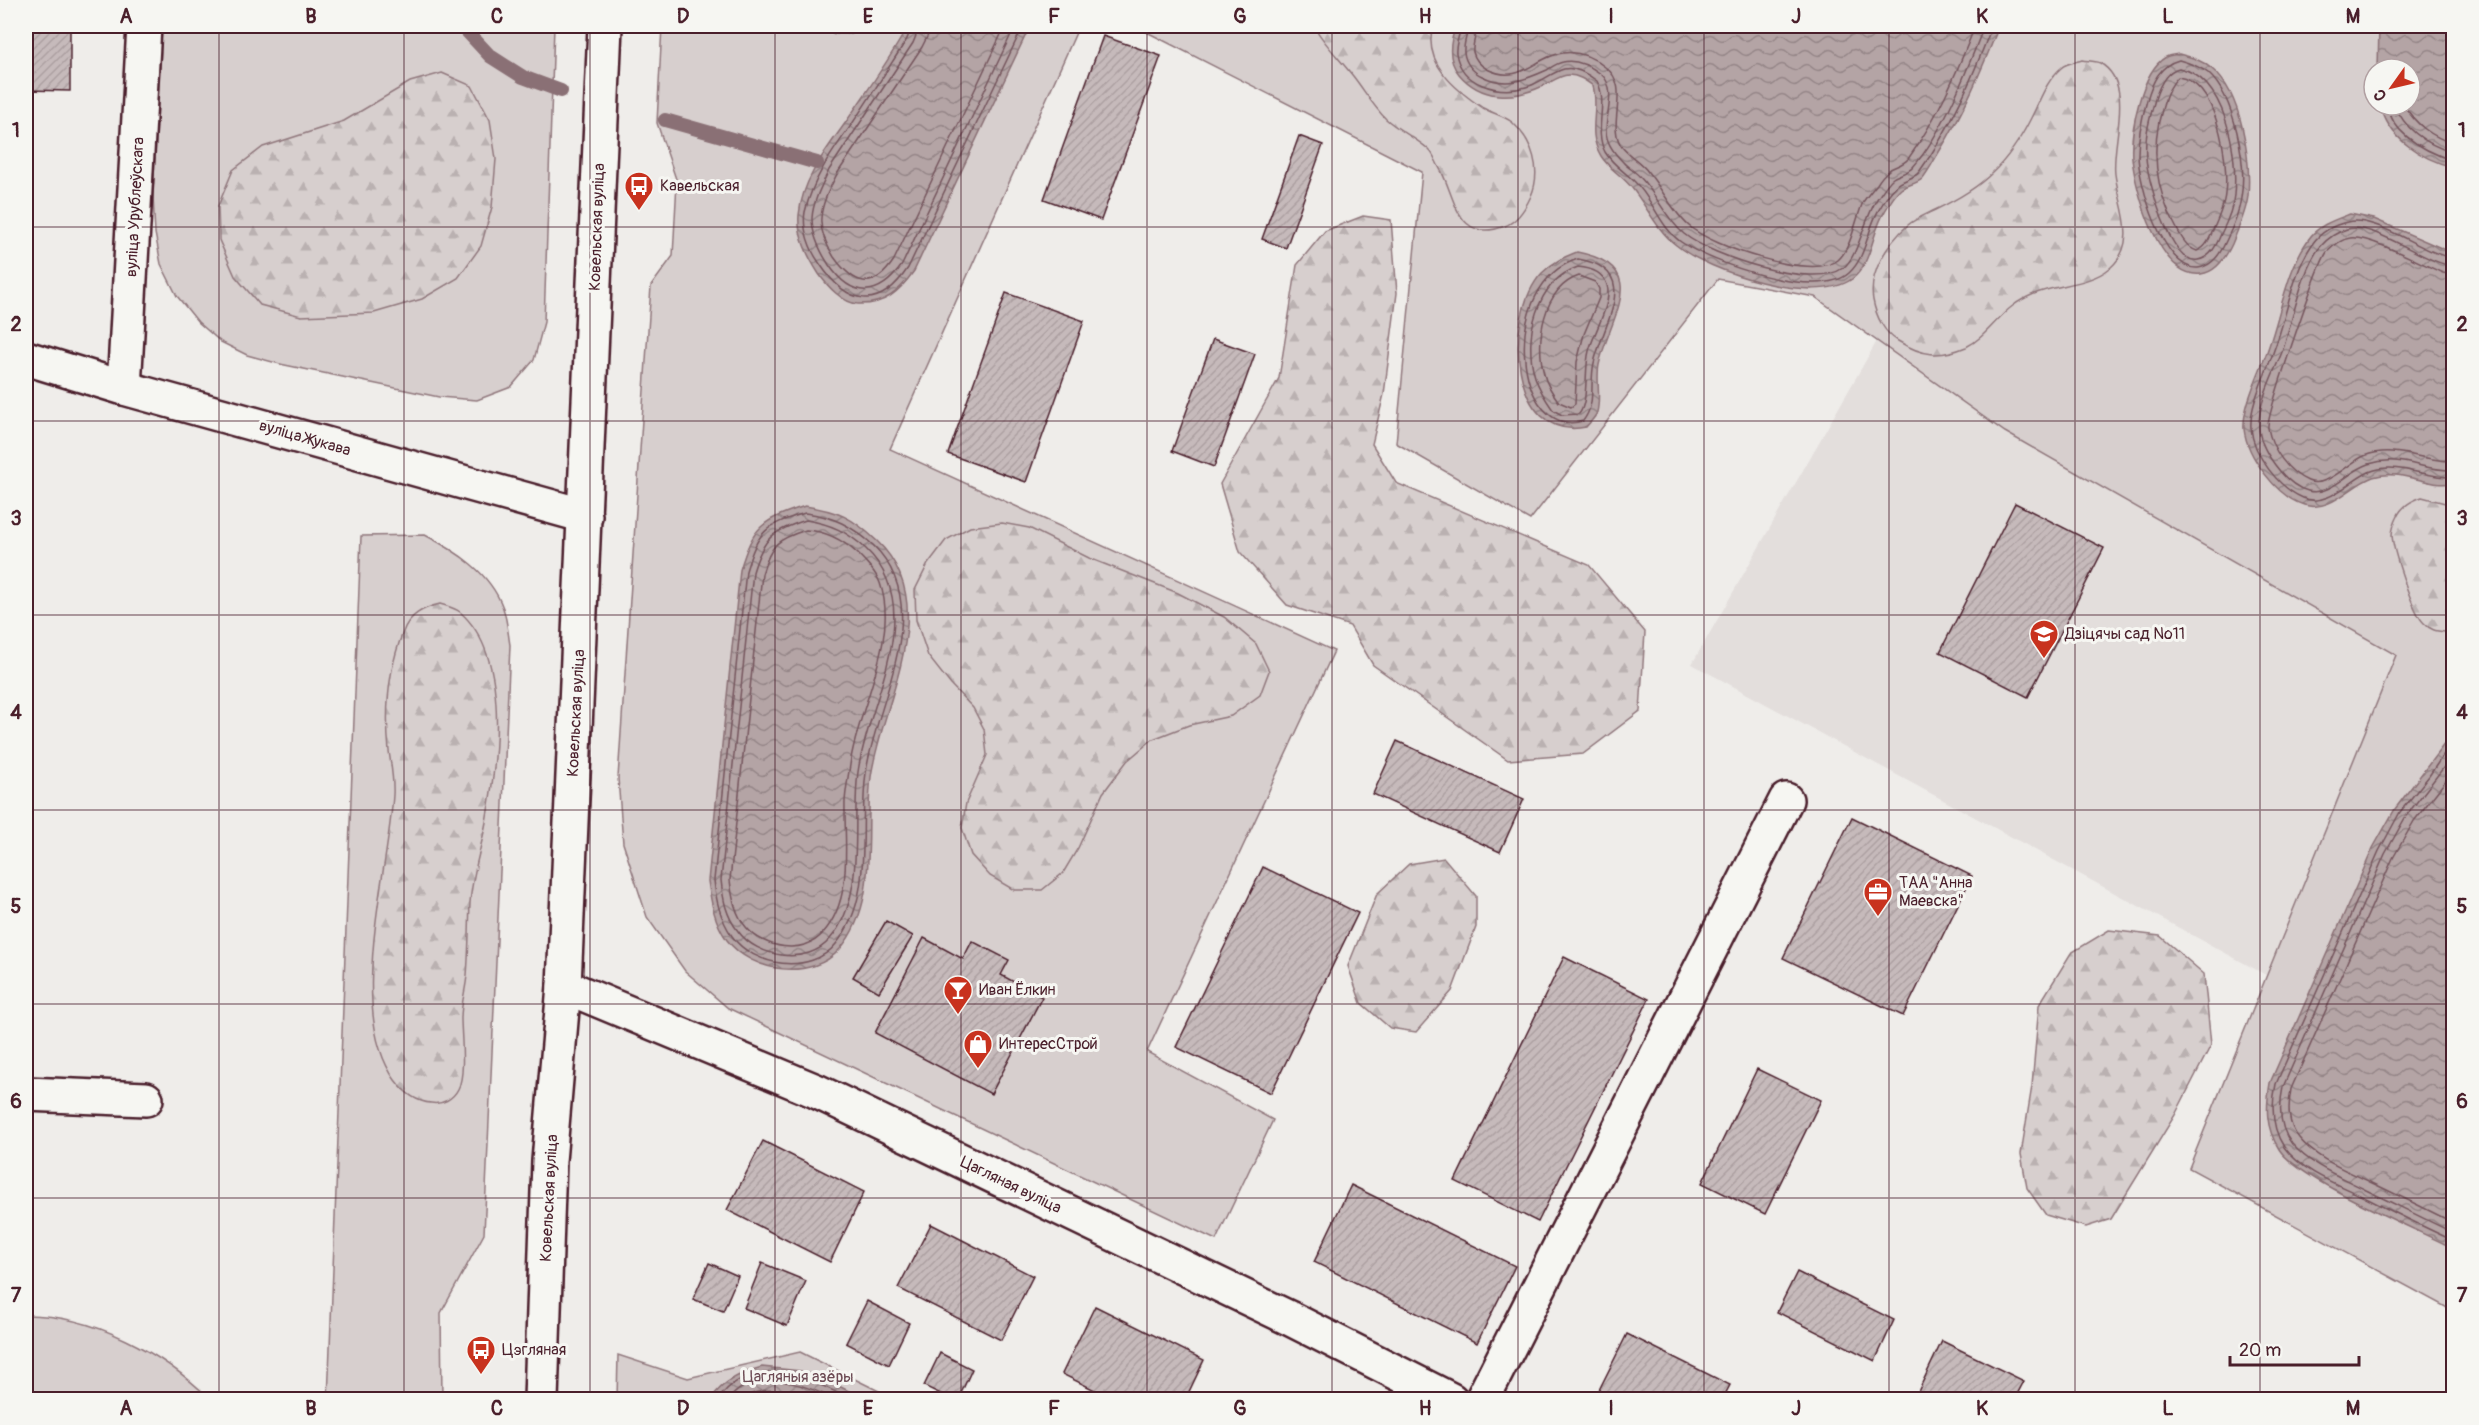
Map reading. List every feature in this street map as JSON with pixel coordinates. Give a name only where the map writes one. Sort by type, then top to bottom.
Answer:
[{"type":"main road","name":"вуліца Урублеўскага","points":[[124,388],[144,26]]},
{"type":"main road","name":"Ковельская вуліца","points":[[541,1400],[549,1161],[564,986],[605,26]]},
{"type":"main road","name":"вуліца Жукава","points":[[26,358],[124,388],[585,516]]},
{"type":"main road","points":[[1482,1400],[1786,800]]},
{"type":"main road","name":"Цагляная вуліца","points":[[564,986],[816,1091],[1291,1319],[1451,1400]]},
{"type":"main road","points":[[26,1094],[146,1099]]},
{"type":"shaded area","name":"Дзіцячы сад №11","points":[[1877,341],[2005,432],[2396,655],[2266,975],[1692,664]]},
{"type":"green space","points":[[162,26],[554,26],[544,322],[534,360],[511,387],[477,400],[439,397],[280,364],[247,355],[221,342],[198,322],[177,296],[161,264],[155,233],[153,196]]},
{"type":"green space","points":[[662,26],[1079,26],[890,449],[1334,651],[1147,1052],[1273,1120],[1216,1240],[728,1008],[685,971],[647,917],[623,843],[618,778],[651,286],[673,256],[677,182],[657,123]]},
{"type":"green space","points":[[801,26],[876,26],[858,33],[839,34]]},
{"type":"green space","points":[[1135,26],[2453,26],[2453,1311],[2189,1168],[2396,655],[2005,432],[1815,297],[1718,279],[1530,520],[1396,443],[1422,172]]},
{"type":"green space","points":[[1314,26],[1433,26],[1432,52],[1452,84],[1483,108],[1512,122],[1530,147],[1534,156],[1536,176],[1531,196],[1518,217],[1510,224],[1489,230],[1476,229],[1467,223],[1454,203],[1445,178],[1431,153],[1381,114]]},
{"type":"green space","points":[[2082,60],[2100,63],[2111,72],[2120,99],[2115,174],[2126,235],[2119,258],[2110,268],[2093,278],[2031,295],[2008,310],[1973,343],[1957,351],[1931,354],[1915,350],[1893,338],[1881,324],[1872,290],[1881,259],[1893,241],[1911,223],[1965,194],[1992,173],[2018,140],[2047,85],[2056,73],[2066,65]]},
{"type":"green space","points":[[442,73],[472,86],[490,120],[496,159],[492,207],[481,246],[458,278],[422,299],[374,313],[301,316],[260,305],[235,276],[219,240],[218,206],[233,170],[263,147],[344,121],[410,82]]},
{"type":"green space","points":[[1363,216],[1391,220],[1397,293],[1384,394],[1372,444],[1396,483],[1589,565],[1645,632],[1640,711],[1583,754],[1508,760],[1373,665],[1350,626],[1287,605],[1240,552],[1220,484],[1279,378],[1297,265],[1325,231]]},
{"type":"green space","points":[[2422,497],[2453,505],[2453,625],[2445,632],[2436,631],[2426,625],[2414,607],[2393,543],[2392,531],[2399,513],[2407,504]]},
{"type":"green space","points":[[1002,523],[1029,528],[1089,558],[1178,593],[1224,617],[1256,644],[1269,671],[1260,695],[1231,716],[1189,725],[1153,739],[1127,761],[1103,793],[1078,848],[1063,873],[1042,890],[1014,890],[990,876],[971,855],[962,828],[966,803],[987,755],[984,729],[973,708],[928,656],[916,620],[915,590],[928,564],[946,540],[970,527]]},
{"type":"green space","points":[[425,535],[471,564],[490,584],[503,608],[510,645],[484,1234],[441,1313],[442,1399],[328,1400],[361,536]]},
{"type":"green space","points":[[440,604],[460,612],[476,631],[487,655],[494,682],[496,741],[490,798],[471,893],[467,975],[461,1012],[462,1074],[458,1089],[453,1096],[443,1102],[435,1103],[415,1098],[395,1080],[381,1051],[373,1018],[372,981],[374,942],[393,795],[387,721],[391,676],[398,646],[409,621],[422,610]]},
{"type":"green space","points":[[1444,858],[1476,896],[1476,927],[1452,991],[1416,1032],[1390,1028],[1361,1003],[1348,966],[1377,894],[1409,864]]},
{"type":"green space","points":[[2109,930],[2160,936],[2204,974],[2211,1045],[2175,1115],[2111,1219],[2086,1227],[2046,1215],[2027,1188],[2021,1154],[2032,1086],[2039,1005],[2071,953]]},
{"type":"green space","points":[[26,1315],[52,1317],[102,1329],[149,1352],[171,1366],[210,1399],[26,1399]]},
{"type":"green space","name":"Цагляныя азёры","points":[[800,1352],[895,1399],[617,1400],[618,1355],[688,1378]]},
{"type":"water","points":[[908,26],[1030,26],[914,271],[897,291],[884,300],[868,304],[852,303],[831,289],[811,261],[800,231],[801,202],[816,166],[894,51]]},
{"type":"water","points":[[1456,26],[1999,26],[1972,90],[1948,137],[1922,179],[1901,189],[1890,202],[1859,273],[1852,279],[1835,286],[1813,289],[1788,287],[1736,275],[1712,266],[1676,245],[1628,184],[1601,156],[1594,138],[1595,95],[1593,86],[1578,77],[1565,75],[1532,91],[1520,94],[1498,95],[1477,89],[1459,74],[1451,57],[1451,44]]},
{"type":"water","points":[[2379,26],[2453,26],[2453,167],[2430,159],[2408,146],[2391,128],[2385,117],[2422,117],[2422,57],[2378,57]]},
{"type":"water","points":[[2179,54],[2204,63],[2212,69],[2231,94],[2242,128],[2248,164],[2248,196],[2242,221],[2224,259],[2216,267],[2201,274],[2186,272],[2173,262],[2162,248],[2144,210],[2132,158],[2135,118],[2144,88],[2157,64],[2167,56]]},
{"type":"water","points":[[2350,214],[2374,219],[2453,253],[2453,483],[2433,483],[2404,476],[2384,475],[2365,481],[2332,502],[2314,506],[2304,505],[2284,494],[2257,463],[2246,440],[2244,420],[2249,398],[2301,252],[2317,230]]},
{"type":"water","points":[[1577,252],[1601,259],[1615,270],[1621,282],[1621,297],[1599,365],[1599,400],[1596,414],[1586,427],[1560,427],[1541,416],[1528,396],[1520,372],[1518,344],[1522,317],[1530,292],[1542,273],[1559,260]]},
{"type":"water","points":[[805,506],[844,516],[877,541],[896,566],[906,594],[907,624],[903,655],[871,777],[868,866],[861,910],[853,930],[840,949],[828,959],[814,966],[782,969],[751,960],[727,940],[716,919],[708,881],[740,570],[750,543],[761,527],[779,516]]},
{"type":"water","points":[[2453,725],[2453,1248],[2333,1189],[2290,1161],[2274,1141],[2267,1109],[2270,1083],[2373,848],[2395,809],[2445,743]]},
{"type":"water","points":[[762,1367],[801,1371],[835,1384],[864,1399],[711,1399],[734,1378]]},
{"type":"building","points":[[26,26],[70,26],[70,91],[26,90]]},
{"type":"building","points":[[1103,36],[1161,56],[1101,220],[1044,199]]},
{"type":"building","points":[[1299,136],[1323,145],[1286,248],[1262,239]]},
{"type":"building","points":[[1006,293],[1084,321],[1026,482],[948,454]]},
{"type":"building","points":[[1213,339],[1255,354],[1214,467],[1172,451]]},
{"type":"building","points":[[2015,503],[2104,548],[2028,697],[1940,652]]},
{"type":"building","points":[[1397,741],[1524,799],[1500,852],[1373,794]]},
{"type":"building","name":"ТАА \"Анна Маевска\"","points":[[1852,817],[1972,876],[1903,1016],[1783,958]]},
{"type":"building","points":[[1263,867],[1358,913],[1271,1093],[1176,1047]]},
{"type":"building","points":[[886,921],[913,936],[879,992],[853,977]]},
{"type":"building","name":"Иван Ёлкин","points":[[924,938],[963,959],[972,941],[1009,960],[1001,975],[1042,997],[991,1094],[875,1033]]},
{"type":"building","points":[[1564,957],[1649,999],[1538,1222],[1455,1181]]},
{"type":"building","points":[[1757,1069],[1821,1100],[1765,1214],[1702,1183]]},
{"type":"building","points":[[763,1141],[864,1192],[830,1262],[727,1210]]},
{"type":"building","points":[[1351,1185],[1515,1266],[1477,1343],[1314,1262]]},
{"type":"building","points":[[931,1224],[1033,1276],[1001,1340],[898,1288]]},
{"type":"building","points":[[709,1263],[738,1276],[723,1311],[693,1299]]},
{"type":"building","points":[[762,1263],[806,1281],[787,1326],[744,1308]]},
{"type":"building","points":[[1797,1272],[1894,1320],[1875,1361],[1777,1312]]},
{"type":"building","points":[[867,1301],[909,1323],[889,1365],[846,1343]]},
{"type":"building","points":[[1095,1306],[1204,1360],[1185,1400],[1115,1400],[1062,1374]]},
{"type":"building","points":[[1627,1334],[1730,1385],[1722,1400],[1594,1400]]},
{"type":"building","points":[[1942,1341],[2024,1381],[2014,1400],[1924,1400],[1916,1396]]},
{"type":"building","points":[[940,1353],[972,1369],[958,1400],[953,1400],[924,1386]]},
{"type":"waterway","points":[[462,26],[490,56],[523,77],[561,91]]},
{"type":"waterway","points":[[665,120],[817,163]]},
{"type":"place","name":"Кавельская","points":[[639,212]]},
{"type":"place","name":"Дзіцячы сад №11","points":[[2044,660]]},
{"type":"place","name":"ТАА \"Анна Маевска\"","points":[[1878,918]]},
{"type":"place","name":"Иван Ёлкин","points":[[958,1016]]},
{"type":"place","name":"ИнтересСтрой","points":[[978,1070]]},
{"type":"place","name":"Цэгляная","points":[[481,1376]]}]
